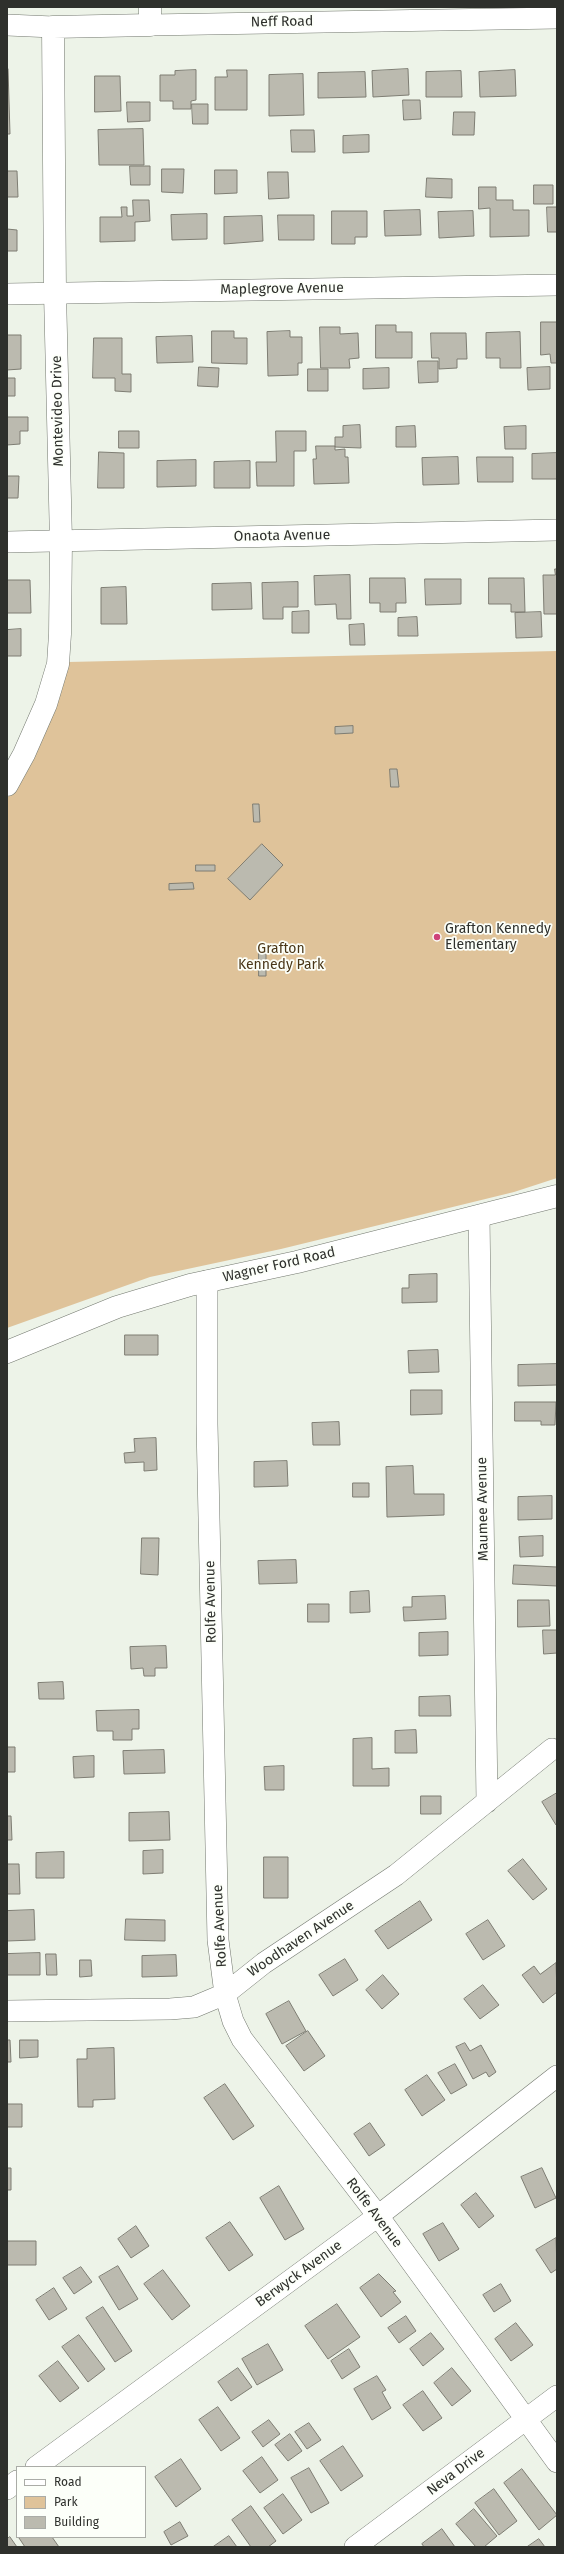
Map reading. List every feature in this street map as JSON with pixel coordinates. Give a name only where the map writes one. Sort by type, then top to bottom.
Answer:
[{"type":"street","name":"Neff Road","points":[[7,25],[53,27],[150,16],[557,18]]},
{"type":"street","name":"Montevideo Drive","points":[[7,785],[24,754],[46,704],[58,664],[62,601],[55,293],[53,27]]},
{"type":"street","name":"Maplegrove Avenue","points":[[7,294],[557,285]]},
{"type":"street","name":"Onaota Avenue","points":[[7,542],[557,530]]},
{"type":"street","name":"Wagner Ford Road","points":[[7,1352],[117,1307],[207,1281],[298,1262],[557,1196]]},
{"type":"street","name":"Maumee Avenue","points":[[479,1216],[487,1802]]},
{"type":"street","name":"Rolfe Avenue","points":[[207,1281],[208,1432],[218,1932],[225,1994],[233,2020],[242,2039],[378,2216],[557,2462]]},
{"type":"street","name":"Woodhaven Avenue","points":[[7,2011],[170,2009],[194,2007],[225,1994],[264,1963],[396,1875],[552,1749]]},
{"type":"street","name":"Berwyck Avenue","points":[[37,2466],[378,2216],[557,2076]]},
{"type":"street","name":"Neva Drive","points":[[354,2547],[557,2396]]},
{"type":"street","points":[[7,2489],[16,2482]]},
{"type":"green space","name":"Grafton Kennedy Park","points":[[557,651],[557,1178],[514,1192],[281,1249],[150,1277],[7,1328],[7,799],[42,737],[68,662]]},
{"type":"building","points":[[8,69],[10,134],[7,134]]},
{"type":"building","points":[[408,69],[409,95],[373,97],[372,71]]},
{"type":"building","points":[[196,70],[196,100],[191,101],[191,109],[173,109],[173,101],[160,101],[160,75],[175,75],[175,71]]},
{"type":"building","points":[[227,70],[247,70],[247,110],[215,110],[215,77],[227,77]]},
{"type":"building","points":[[515,70],[516,96],[480,97],[479,72]]},
{"type":"building","points":[[461,71],[462,97],[426,97],[426,72]]},
{"type":"building","points":[[365,72],[366,97],[318,98],[318,73]]},
{"type":"building","points":[[303,74],[304,115],[269,116],[269,75]]},
{"type":"building","points":[[95,76],[120,76],[121,111],[95,112]]},
{"type":"building","points":[[403,100],[420,100],[421,119],[404,120]]},
{"type":"building","points":[[127,102],[150,102],[150,121],[128,122]]},
{"type":"building","points":[[192,104],[208,104],[208,124],[193,124]]},
{"type":"building","points":[[454,112],[475,112],[474,135],[453,135]]},
{"type":"building","points":[[143,129],[144,165],[99,165],[98,130]]},
{"type":"building","points":[[291,130],[314,130],[315,152],[292,152]]},
{"type":"building","points":[[369,135],[369,152],[343,153],[343,136]]},
{"type":"building","points":[[130,166],[150,166],[150,185],[131,185]]},
{"type":"building","points":[[162,169],[184,169],[183,193],[162,192]]},
{"type":"building","points":[[215,170],[237,170],[237,193],[215,194]]},
{"type":"building","points":[[7,171],[17,171],[18,197],[7,197]]},
{"type":"building","points":[[268,172],[288,172],[289,198],[269,199]]},
{"type":"building","points":[[427,178],[452,179],[452,198],[426,197]]},
{"type":"building","points":[[534,185],[553,185],[553,204],[534,204]]},
{"type":"building","points":[[479,187],[496,187],[496,200],[513,200],[513,210],[529,210],[529,236],[490,237],[490,208],[479,209]]},
{"type":"building","points":[[133,200],[149,200],[150,221],[135,222],[135,241],[100,242],[100,217],[122,217],[121,207],[127,207],[127,216],[133,216]]},
{"type":"building","points":[[547,207],[557,207],[557,232],[548,232]]},
{"type":"building","points":[[420,210],[421,235],[385,236],[384,211]]},
{"type":"building","points":[[332,211],[367,211],[367,237],[355,237],[355,244],[332,244]]},
{"type":"building","points":[[473,211],[474,236],[439,238],[438,212]]},
{"type":"building","points":[[207,214],[207,239],[172,240],[171,215]]},
{"type":"building","points":[[278,215],[314,215],[314,240],[279,240]]},
{"type":"building","points":[[262,216],[263,241],[224,244],[224,217]]},
{"type":"building","points":[[7,229],[17,230],[17,251],[7,251]]},
{"type":"building","points":[[541,322],[557,322],[557,363],[551,363],[550,354],[541,355]]},
{"type":"building","points":[[376,325],[396,325],[396,332],[412,332],[412,358],[376,358]]},
{"type":"building","points":[[320,327],[340,327],[340,334],[358,333],[359,358],[349,359],[350,368],[321,368]]},
{"type":"building","points":[[212,331],[234,331],[234,338],[247,338],[247,364],[212,363]]},
{"type":"building","points":[[290,331],[290,337],[302,337],[302,363],[298,363],[298,375],[268,376],[267,332]]},
{"type":"building","points":[[520,332],[521,368],[500,368],[500,358],[486,358],[486,333]]},
{"type":"building","points":[[431,333],[466,333],[467,359],[457,359],[457,368],[439,369],[439,358],[432,358]]},
{"type":"building","points":[[7,335],[21,335],[21,369],[7,370]]},
{"type":"building","points":[[192,336],[193,362],[157,363],[156,337]]},
{"type":"building","points":[[94,338],[122,338],[122,374],[131,374],[131,392],[115,391],[115,378],[93,378]]},
{"type":"building","points":[[418,361],[438,361],[438,382],[419,383]]},
{"type":"building","points":[[199,367],[219,368],[218,387],[198,386]]},
{"type":"building","points":[[550,367],[550,389],[528,390],[527,368]]},
{"type":"building","points":[[389,368],[389,388],[363,389],[363,369]]},
{"type":"building","points":[[308,369],[328,369],[328,391],[308,391]]},
{"type":"building","points":[[7,378],[15,378],[15,396],[7,396]]},
{"type":"building","points":[[7,417],[28,417],[28,431],[20,431],[20,444],[7,445]]},
{"type":"building","points":[[360,425],[361,448],[335,447],[335,437],[343,437],[343,426]]},
{"type":"building","points":[[415,426],[416,447],[396,447],[396,427]]},
{"type":"building","points":[[526,426],[526,449],[505,449],[504,427]]},
{"type":"building","points":[[119,431],[139,431],[139,448],[119,448]]},
{"type":"building","points":[[276,431],[306,431],[306,451],[294,451],[294,486],[257,486],[256,462],[276,462]]},
{"type":"building","points":[[316,446],[335,446],[335,450],[345,449],[345,457],[348,457],[349,483],[314,484],[313,459],[316,459]]},
{"type":"building","points":[[99,452],[124,453],[124,488],[98,488]]},
{"type":"building","points":[[557,453],[557,479],[532,479],[532,454]]},
{"type":"building","points":[[458,457],[459,484],[423,485],[422,458]]},
{"type":"building","points":[[477,457],[513,457],[513,482],[478,482]]},
{"type":"building","points":[[196,460],[196,486],[157,487],[157,461]]},
{"type":"building","points":[[250,461],[250,488],[214,488],[214,462]]},
{"type":"building","points":[[7,476],[19,476],[18,498],[7,498]]},
{"type":"building","points":[[555,569],[557,569],[557,614],[544,614],[543,575],[555,575]]},
{"type":"building","points":[[350,575],[351,619],[337,619],[336,604],[315,605],[314,576]]},
{"type":"building","points":[[370,578],[405,578],[406,603],[396,603],[396,612],[380,612],[380,603],[370,603]]},
{"type":"building","points":[[489,578],[524,578],[525,612],[511,612],[511,604],[489,604]]},
{"type":"building","points":[[425,579],[461,579],[461,604],[426,605]]},
{"type":"building","points":[[7,580],[30,580],[31,613],[7,613]]},
{"type":"building","points":[[298,582],[298,607],[283,607],[283,619],[263,619],[262,583]]},
{"type":"building","points":[[251,583],[252,609],[212,610],[212,584]]},
{"type":"building","points":[[126,587],[127,624],[101,624],[101,588]]},
{"type":"building","points":[[309,611],[309,633],[292,633],[292,612]]},
{"type":"building","points":[[541,612],[542,637],[516,638],[515,613]]},
{"type":"building","points":[[417,617],[418,636],[398,636],[398,618]]},
{"type":"building","points":[[364,624],[365,645],[350,645],[349,625]]},
{"type":"building","points":[[21,629],[21,656],[7,656],[7,630]]},
{"type":"building","points":[[353,726],[353,733],[335,734],[335,727]]},
{"type":"building","points":[[390,769],[397,769],[399,787],[391,787]]},
{"type":"building","points":[[253,804],[259,804],[260,822],[254,822]]},
{"type":"building","points":[[262,844],[283,865],[250,900],[228,879]]},
{"type":"building","points":[[196,865],[215,865],[215,871],[196,871]]},
{"type":"building","points":[[193,883],[194,889],[169,890],[169,884]]},
{"type":"building","points":[[259,952],[266,952],[266,976],[259,976]]},
{"type":"building","points":[[437,1274],[437,1302],[402,1303],[402,1288],[409,1288],[409,1275]]},
{"type":"building","points":[[125,1335],[158,1335],[158,1355],[125,1355]]},
{"type":"building","points":[[438,1350],[439,1372],[409,1373],[408,1351]]},
{"type":"building","points":[[557,1364],[557,1385],[518,1386],[518,1365]]},
{"type":"building","points":[[411,1390],[442,1390],[442,1414],[411,1415]]},
{"type":"building","points":[[515,1402],[556,1402],[555,1425],[541,1425],[541,1421],[515,1421]]},
{"type":"building","points":[[339,1422],[340,1445],[313,1445],[312,1423]]},
{"type":"building","points":[[156,1438],[157,1470],[144,1471],[144,1462],[125,1463],[124,1453],[135,1452],[134,1439]]},
{"type":"building","points":[[287,1461],[288,1486],[254,1487],[254,1462]]},
{"type":"building","points":[[413,1466],[414,1494],[444,1494],[444,1515],[387,1517],[386,1467]]},
{"type":"building","points":[[353,1483],[369,1483],[369,1497],[353,1497]]},
{"type":"building","points":[[552,1496],[552,1519],[518,1520],[518,1497]]},
{"type":"building","points":[[543,1536],[543,1556],[520,1557],[519,1537]]},
{"type":"building","points":[[142,1538],[159,1538],[158,1575],[141,1574]]},
{"type":"building","points":[[296,1560],[297,1583],[259,1584],[258,1561]]},
{"type":"building","points":[[514,1565],[557,1567],[557,1586],[513,1584]]},
{"type":"building","points":[[369,1591],[370,1612],[350,1613],[350,1592]]},
{"type":"building","points":[[445,1596],[446,1619],[404,1621],[403,1607],[412,1607],[412,1597]]},
{"type":"building","points":[[518,1600],[549,1600],[550,1626],[518,1627]]},
{"type":"building","points":[[308,1604],[329,1604],[329,1622],[308,1622]]},
{"type":"building","points":[[543,1630],[557,1630],[557,1653],[544,1654]]},
{"type":"building","points":[[448,1632],[448,1655],[419,1656],[419,1633]]},
{"type":"building","points":[[166,1646],[167,1668],[155,1668],[155,1676],[144,1676],[143,1668],[131,1669],[130,1647]]},
{"type":"building","points":[[63,1682],[64,1699],[39,1699],[38,1683]]},
{"type":"building","points":[[450,1696],[451,1716],[419,1716],[419,1697]]},
{"type":"building","points":[[139,1710],[139,1729],[132,1729],[132,1740],[113,1740],[113,1731],[97,1731],[96,1711]]},
{"type":"building","points":[[416,1730],[417,1753],[395,1753],[395,1731]]},
{"type":"building","points":[[372,1738],[372,1769],[389,1768],[389,1786],[353,1786],[353,1739]]},
{"type":"building","points":[[7,1747],[15,1747],[15,1772],[7,1772]]},
{"type":"building","points":[[164,1750],[165,1773],[124,1774],[123,1751]]},
{"type":"building","points":[[94,1756],[94,1777],[74,1778],[73,1757]]},
{"type":"building","points":[[284,1766],[284,1790],[265,1790],[264,1767]]},
{"type":"building","points":[[557,1793],[557,1824],[556,1825],[542,1802]]},
{"type":"building","points":[[421,1796],[441,1796],[441,1814],[421,1814]]},
{"type":"building","points":[[169,1812],[170,1840],[129,1841],[129,1813]]},
{"type":"building","points":[[7,1816],[11,1816],[12,1840],[7,1840]]},
{"type":"building","points":[[163,1850],[163,1873],[143,1874],[143,1851]]},
{"type":"building","points":[[64,1852],[64,1878],[36,1878],[36,1853]]},
{"type":"building","points":[[264,1857],[288,1857],[288,1898],[264,1898]]},
{"type":"building","points":[[523,1859],[547,1889],[533,1900],[508,1871]]},
{"type":"building","points":[[7,1864],[19,1864],[20,1894],[7,1894]]},
{"type":"building","points":[[420,1901],[432,1920],[388,1949],[375,1931]]},
{"type":"building","points":[[34,1910],[35,1940],[7,1941],[7,1911]]},
{"type":"building","points":[[126,1919],[165,1920],[165,1941],[125,1940]]},
{"type":"building","points":[[488,1920],[505,1946],[483,1960],[466,1934]]},
{"type":"building","points":[[40,1953],[40,1975],[7,1975],[7,1954]]},
{"type":"building","points":[[46,1954],[56,1954],[57,1975],[47,1975]]},
{"type":"building","points":[[176,1955],[177,1976],[142,1977],[142,1956]]},
{"type":"building","points":[[345,1959],[358,1980],[333,1996],[319,1975]]},
{"type":"building","points":[[80,1960],[91,1960],[92,1976],[80,1977]]},
{"type":"building","points":[[556,1963],[557,1992],[543,2003],[522,1975],[534,1966],[540,1974]]},
{"type":"building","points":[[383,1975],[399,1994],[382,2009],[366,1990]]},
{"type":"building","points":[[483,1985],[499,2005],[480,2019],[464,1999]]},
{"type":"building","points":[[289,2001],[306,2031],[282,2044],[266,2014]]},
{"type":"building","points":[[308,2031],[325,2056],[304,2071],[286,2046]]},
{"type":"building","points":[[7,2040],[10,2040],[11,2062],[7,2062]]},
{"type":"building","points":[[20,2040],[38,2040],[38,2057],[20,2058]]},
{"type":"building","points":[[465,2043],[470,2051],[481,2045],[496,2072],[489,2077],[486,2072],[473,2079],[456,2047]]},
{"type":"building","points":[[114,2048],[115,2099],[93,2100],[93,2107],[78,2107],[77,2059],[87,2059],[87,2049]]},
{"type":"building","points":[[455,2064],[467,2085],[451,2094],[438,2073]]},
{"type":"building","points":[[427,2075],[445,2100],[422,2116],[405,2090]]},
{"type":"building","points":[[225,2084],[254,2126],[233,2140],[204,2098]]},
{"type":"building","points":[[7,2104],[22,2104],[22,2127],[7,2127]]},
{"type":"building","points":[[370,2123],[385,2145],[369,2156],[354,2134]]},
{"type":"building","points":[[7,2168],[11,2168],[11,2190],[7,2190]]},
{"type":"building","points":[[542,2168],[556,2198],[535,2208],[521,2177]]},
{"type":"building","points":[[279,2186],[304,2229],[285,2240],[260,2198]]},
{"type":"building","points":[[476,2193],[494,2216],[479,2228],[461,2205]]},
{"type":"building","points":[[230,2222],[253,2255],[229,2271],[206,2238]]},
{"type":"building","points":[[443,2223],[459,2249],[439,2261],[423,2234]]},
{"type":"building","points":[[136,2226],[149,2246],[131,2258],[118,2239]]},
{"type":"building","points":[[556,2238],[557,2269],[551,2273],[536,2250]]},
{"type":"building","points":[[7,2241],[36,2241],[36,2265],[7,2265]]},
{"type":"building","points":[[118,2266],[138,2299],[119,2310],[99,2277]]},
{"type":"building","points":[[81,2267],[92,2282],[74,2294],[63,2278]]},
{"type":"building","points":[[163,2270],[190,2306],[172,2320],[144,2284]]},
{"type":"building","points":[[379,2274],[396,2291],[393,2292],[401,2302],[381,2317],[360,2288]]},
{"type":"building","points":[[501,2284],[511,2301],[494,2312],[483,2295]]},
{"type":"building","points":[[54,2288],[67,2309],[49,2320],[36,2300]]},
{"type":"building","points":[[337,2304],[360,2337],[328,2359],[305,2326]]},
{"type":"building","points":[[103,2307],[132,2351],[115,2362],[86,2318]]},
{"type":"building","points":[[406,2316],[416,2331],[399,2343],[388,2328]]},
{"type":"building","points":[[516,2323],[533,2345],[511,2361],[495,2339]]},
{"type":"building","points":[[431,2333],[444,2349],[423,2366],[410,2349]]},
{"type":"building","points":[[79,2335],[105,2369],[88,2382],[62,2347]]},
{"type":"building","points":[[268,2344],[283,2370],[257,2385],[242,2359]]},
{"type":"building","points":[[349,2349],[360,2367],[342,2379],[331,2361]]},
{"type":"building","points":[[58,2361],[79,2388],[60,2402],[39,2376]]},
{"type":"building","points":[[238,2368],[252,2387],[231,2401],[218,2382]]},
{"type":"building","points":[[452,2368],[471,2391],[452,2406],[434,2383]]},
{"type":"building","points":[[377,2376],[386,2390],[382,2392],[391,2408],[372,2420],[354,2389]]},
{"type":"building","points":[[423,2391],[442,2418],[423,2431],[403,2405]]},
{"type":"building","points":[[218,2407],[240,2438],[221,2451],[199,2420]]},
{"type":"building","points":[[269,2420],[280,2434],[263,2447],[252,2432]]},
{"type":"building","points":[[309,2423],[321,2440],[307,2449],[295,2432]]},
{"type":"building","points":[[290,2434],[302,2451],[288,2461],[275,2445]]},
{"type":"building","points":[[343,2446],[363,2476],[341,2491],[320,2461]]},
{"type":"building","points":[[262,2457],[278,2480],[260,2493],[243,2471]]},
{"type":"building","points":[[181,2459],[201,2489],[176,2507],[155,2477]]},
{"type":"building","points":[[309,2468],[329,2503],[311,2513],[291,2478]]},
{"type":"building","points":[[522,2469],[557,2515],[539,2530],[504,2483]]},
{"type":"building","points":[[494,2489],[517,2521],[499,2535],[475,2503]]},
{"type":"building","points":[[283,2494],[302,2520],[283,2534],[264,2508]]},
{"type":"building","points":[[251,2506],[276,2541],[268,2547],[251,2547],[232,2520]]},
{"type":"building","points":[[474,2509],[497,2536],[484,2547],[476,2547],[456,2524]]},
{"type":"building","points":[[180,2522],[188,2536],[171,2545],[164,2532]]},
{"type":"building","points":[[442,2529],[455,2547],[424,2547],[422,2544]]},
{"type":"building","points":[[229,2536],[237,2547],[213,2547]]},
{"type":"building","points":[[10,2537],[17,2547],[7,2547],[7,2539]]},
{"type":"building","points":[[19,2538],[53,2538],[59,2547],[25,2547]]},
{"type":"building","points":[[539,2539],[545,2547],[527,2547]]},
{"type":"place","name":"Grafton Kennedy Elementary","points":[[437,937]]}]
